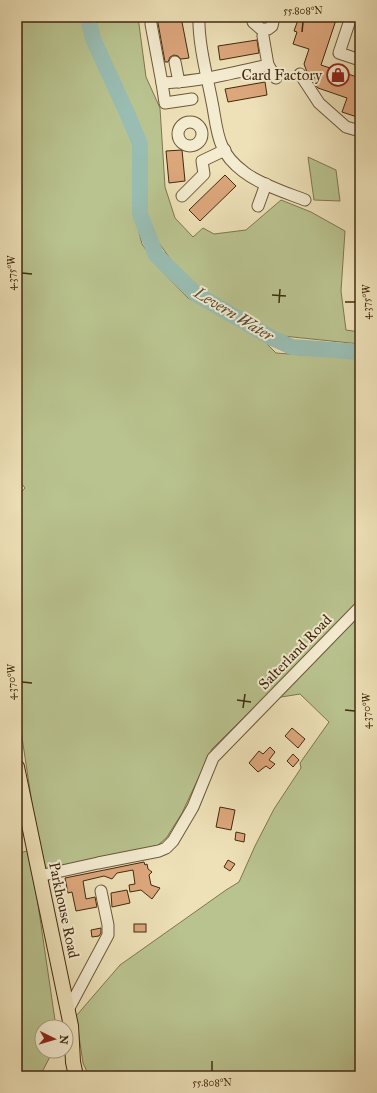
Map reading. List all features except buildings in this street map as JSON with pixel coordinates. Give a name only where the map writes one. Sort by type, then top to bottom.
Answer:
[{"type":"main road","name":"Parkhouse Road","points":[[17,767],[68,1010],[71,1026],[73,1062],[76,1076]]},
{"type":"main road","name":"Parkhouse Road","points":[[69,1076],[73,1062]]},
{"type":"street","points":[[199,17],[199,30],[217,128],[222,147],[244,172],[266,184],[305,200]]},
{"type":"street","points":[[253,22],[261,29],[268,29],[272,26],[274,17]]},
{"type":"street","points":[[351,17],[339,53],[360,60]]},
{"type":"street","points":[[151,24],[165,103],[192,99]]},
{"type":"street","points":[[263,36],[268,65],[276,78]]},
{"type":"street","points":[[175,62],[184,82]]},
{"type":"street","points":[[162,83],[184,82],[208,78],[268,65]]},
{"type":"street","points":[[300,74],[319,103],[346,127],[360,131]]},
{"type":"street","points":[[191,146],[206,159]]},
{"type":"street","points":[[206,159],[225,150]]},
{"type":"street","points":[[182,196],[204,174],[206,159]]},
{"type":"street","points":[[258,206],[266,184]]},
{"type":"street","name":"Salterland Road","points":[[39,876],[159,851],[166,848],[173,841],[192,807],[213,758],[360,607]]},
{"type":"street","points":[[68,1010],[108,935],[108,925],[101,891]]},
{"type":"green space","points":[[17,17],[81,17],[85,35],[129,126],[136,157],[134,212],[142,244],[158,267],[188,298],[258,335],[276,353],[303,355],[360,355],[360,602],[212,749],[182,813],[167,837],[155,848],[42,870],[17,704],[17,497],[25,488],[17,478],[17,304],[19,303],[17,298],[17,201],[21,196],[17,193]]},
{"type":"green space","points":[[110,17],[138,17],[146,77],[160,108],[165,187],[175,218],[193,237],[203,228],[214,234],[246,230],[281,200],[311,212],[345,231],[341,291],[346,330],[360,332],[360,344],[283,336],[197,289],[179,271],[156,239],[145,213],[146,151],[93,24]]},
{"type":"green space","points":[[308,157],[336,170],[340,201],[314,200]]},
{"type":"green space","points":[[360,611],[360,1076],[89,1076],[83,1063],[76,1016],[120,965],[239,882],[274,809],[301,768],[300,763],[329,722],[300,694],[275,698]]},
{"type":"green space","points":[[30,850],[55,1019],[34,1019],[34,1059],[49,1059],[42,1072],[43,1076],[17,1076],[17,854]]},
{"type":"waterway","name":"Levern Water","points":[[88,17],[93,39],[140,144],[140,214],[156,255],[196,294],[272,338],[292,347],[360,352]]},
{"type":"place","name":"Card Factory","points":[[338,75]]}]
